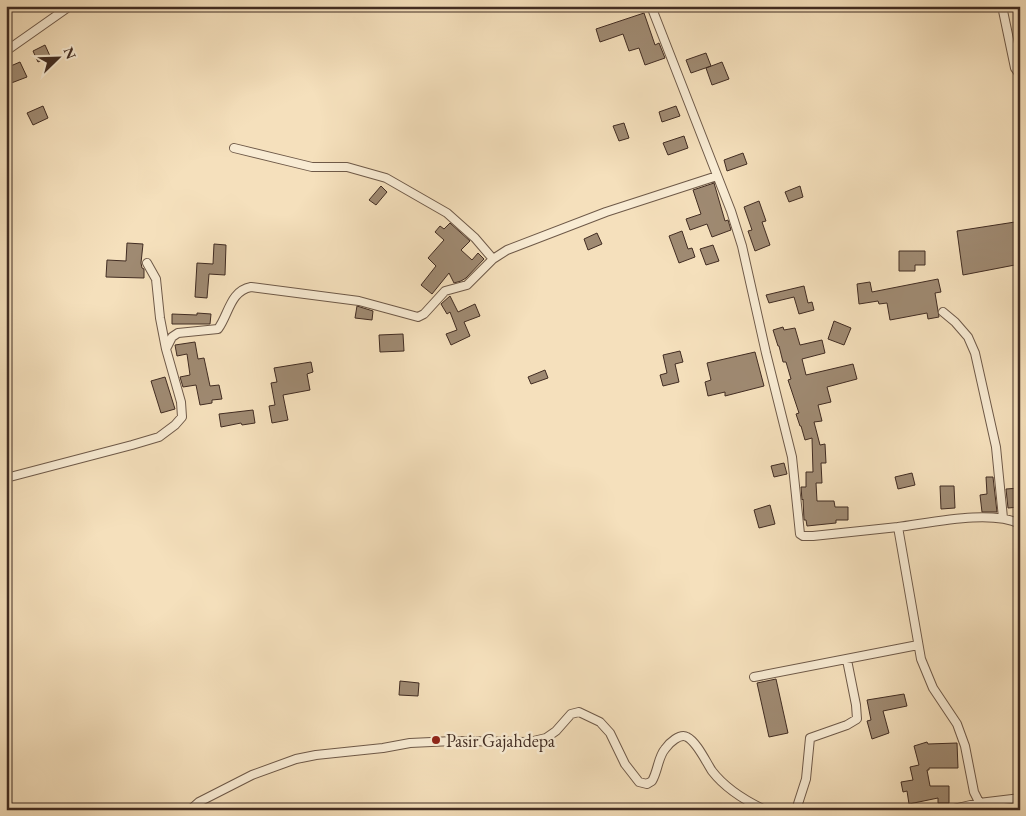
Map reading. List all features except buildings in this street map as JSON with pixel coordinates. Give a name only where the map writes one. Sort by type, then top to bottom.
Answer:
[{"type":"street","points":[[6,51],[70,6]]},
{"type":"street","points":[[1002,6],[1015,68],[1020,75]]},
{"type":"street","points":[[652,7],[742,246],[792,457],[800,534],[812,536],[984,516],[1012,520],[1020,524]]},
{"type":"street","points":[[234,148],[312,167],[347,167],[386,178],[446,213],[476,238],[493,259]]},
{"type":"street","points":[[166,349],[172,337],[178,333],[218,329],[236,294],[248,288],[359,301],[418,317],[424,314],[445,291],[468,284],[493,259],[507,250],[606,212],[717,176]]},
{"type":"street","points":[[6,478],[159,437],[169,431],[182,417],[181,402],[166,349],[160,318],[156,279],[147,263]]},
{"type":"street","points":[[943,312],[968,337],[975,353],[996,447],[1002,518]]},
{"type":"street","points":[[898,527],[921,659],[933,688],[958,724],[974,792],[981,806]]},
{"type":"street","points":[[754,677],[918,645]]},
{"type":"street","points":[[796,810],[806,779],[810,738],[847,725],[857,719],[847,660]]},
{"type":"street","points":[[190,810],[199,802],[252,775],[296,759],[410,743],[452,741],[529,742],[546,738],[556,731],[571,714],[579,712],[600,722],[610,733],[626,764],[639,782],[648,784],[652,781],[664,750],[678,737],[688,737],[713,772],[726,785],[748,802],[765,810]]},
{"type":"street","points":[[949,810],[1020,798]]},
{"type":"place","name":"Pasir Gajahdepa","points":[[436,740]]}]
